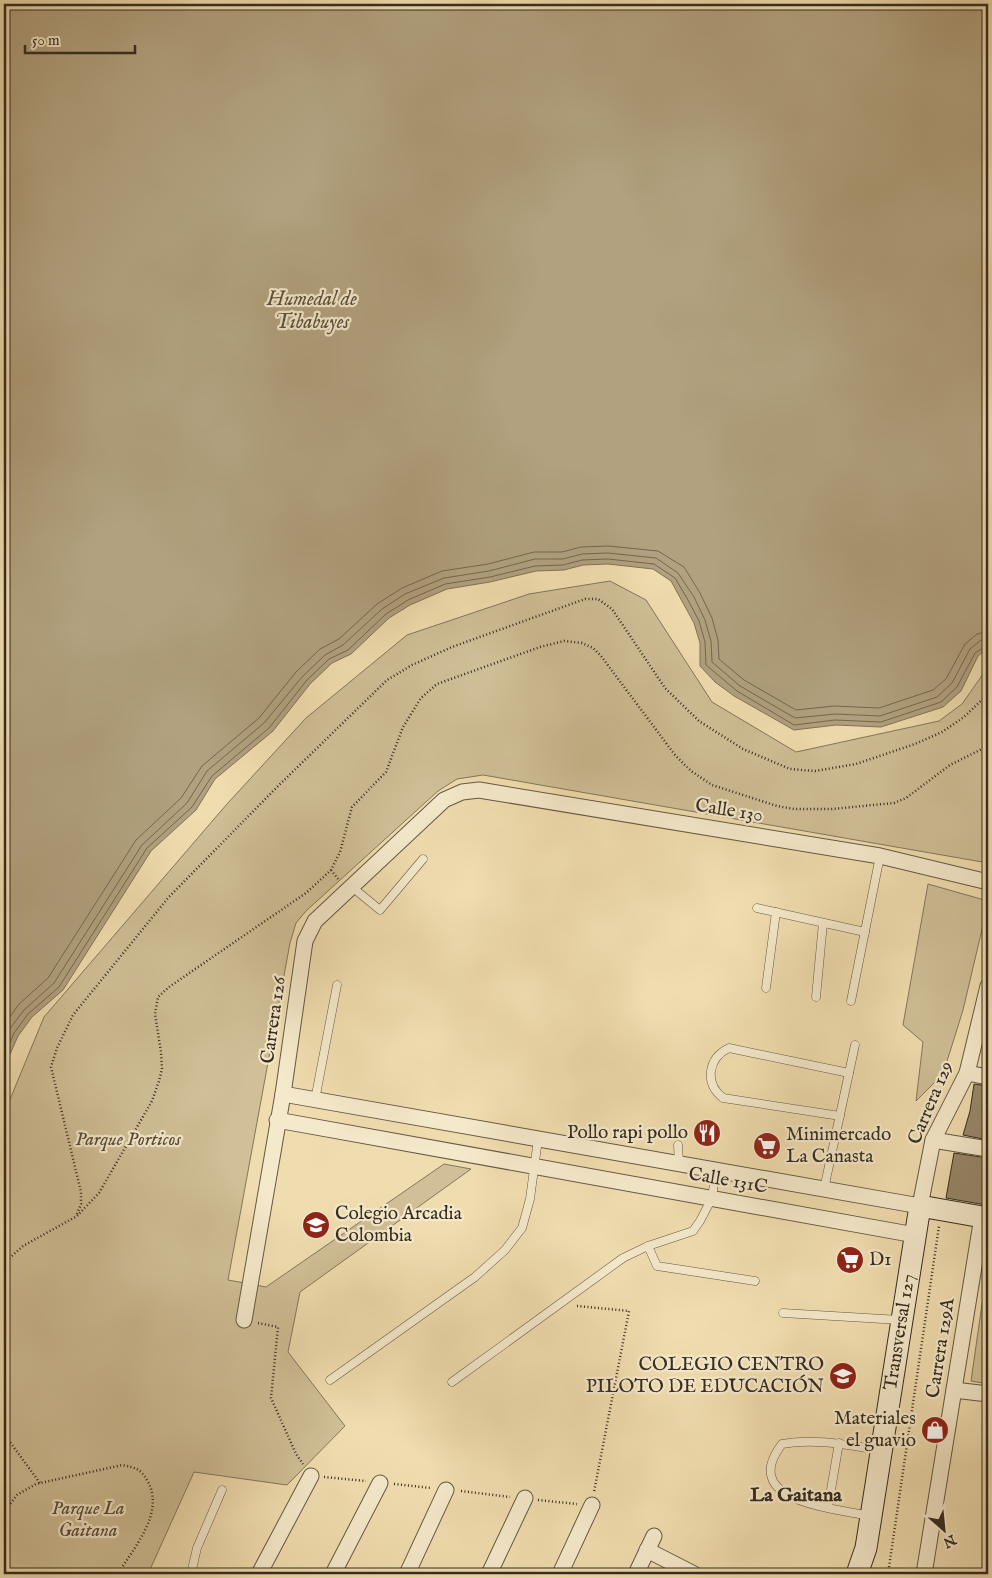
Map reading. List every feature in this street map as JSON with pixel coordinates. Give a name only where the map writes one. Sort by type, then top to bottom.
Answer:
[{"type":"street","name":"Calle 130","points":[[462,792],[479,790],[880,856],[988,882]]},
{"type":"street","name":"Carrera 126","points":[[244,1320],[283,1094],[306,941],[315,921],[444,800],[462,792]]},
{"type":"street","name":"Carrera 129","points":[[920,1206],[933,1140],[968,1074],[986,1007],[988,986]]},
{"type":"street","points":[[968,1074],[988,1077]]},
{"type":"street","name":"Calle 131C","points":[[283,1094],[920,1206]]},
{"type":"street","name":"Calle 131C","points":[[278,1120],[915,1235]]},
{"type":"street","points":[[933,1140],[988,1149]]},
{"type":"street","points":[[920,1206],[985,1218]]},
{"type":"street","name":"Transversal 127","points":[[857,1574],[866,1548],[920,1206]]},
{"type":"street","name":"Carrera 129A","points":[[924,1574],[954,1390],[985,1218]]},
{"type":"street","points":[[954,1390],[988,1394]]},
{"type":"street","points":[[260,1574],[311,1476]]},
{"type":"street","points":[[333,1574],[380,1483]]},
{"type":"street","points":[[407,1574],[446,1490]]},
{"type":"street","points":[[489,1574],[525,1498]]},
{"type":"street","points":[[560,1574],[592,1505]]},
{"type":"street","points":[[636,1574],[654,1536]]},
{"type":"street","points":[[647,1550],[694,1574]]},
{"type":"lane","points":[[851,1001],[880,856]]},
{"type":"lane","points":[[352,887],[380,910],[423,859]]},
{"type":"lane","points":[[757,908],[865,932]]},
{"type":"lane","points":[[766,988],[776,912]]},
{"type":"lane","points":[[816,997],[823,923]]},
{"type":"lane","points":[[315,1100],[337,985]]},
{"type":"lane","points":[[824,1189],[855,1045]]},
{"type":"lane","points":[[840,1116],[723,1098],[714,1091],[710,1081],[714,1063],[721,1052],[729,1048],[849,1073]]},
{"type":"lane","points":[[330,1380],[475,1277],[505,1250],[522,1228],[530,1199],[538,1139]]},
{"type":"lane","points":[[678,1145],[679,1164]]},
{"type":"lane","points":[[452,1382],[623,1258],[648,1246],[693,1231],[712,1198],[716,1170]]},
{"type":"lane","points":[[648,1246],[657,1266],[755,1281]]},
{"type":"lane","points":[[783,1313],[902,1320]]},
{"type":"lane","points":[[871,1516],[796,1500],[776,1488],[769,1473],[774,1455],[782,1444],[801,1440],[839,1443],[881,1451]]},
{"type":"lane","points":[[828,1507],[839,1443]]},
{"type":"lane","points":[[191,1574],[197,1548],[222,1490]]},
{"type":"path","points":[[4,1263],[23,1246],[77,1216],[99,1193],[152,1101],[159,1081],[162,1068],[155,1014],[158,998],[168,987],[306,893],[331,870],[340,852],[352,807],[386,772],[403,727],[421,698],[438,684],[540,647],[564,641],[582,643],[601,656],[675,756],[691,771],[712,785],[754,800],[794,809],[850,808],[894,803],[916,791],[950,765],[988,746]]},
{"type":"path","points":[[888,1574],[941,1210]]},
{"type":"path","points":[[560,1304],[629,1311],[592,1505]]},
{"type":"path","points":[[244,1320],[278,1327],[271,1398],[296,1454],[311,1476]]},
{"type":"path","points":[[4,1434],[40,1483]]},
{"type":"path","points":[[4,1512],[17,1495],[40,1483],[122,1465],[135,1467],[144,1474],[152,1488],[154,1504],[148,1524],[118,1574]]},
{"type":"green space","name":"Parque Porticos","points":[[610,581],[646,600],[712,702],[796,752],[939,721],[962,704],[983,674],[988,671],[988,863],[483,775],[457,779],[438,791],[306,911],[296,923],[290,943],[228,1280],[266,1287],[444,1164],[471,1169],[300,1292],[288,1352],[345,1426],[287,1485],[194,1472],[148,1574],[4,1574],[4,1114],[44,1017],[227,804],[306,718],[407,635],[529,594]]},
{"type":"green space","points":[[928,884],[988,901],[988,904],[963,1010],[943,1074],[916,1101],[923,1042],[903,1025]]},
{"type":"green space","points":[[985,1283],[988,1283],[988,1384],[971,1381]]},
{"type":"water","name":"Humedal de Tibabuyes","points":[[4,4],[988,4],[988,648],[978,656],[961,691],[943,707],[881,727],[836,725],[794,730],[734,696],[715,682],[700,666],[700,643],[694,623],[671,581],[653,569],[608,564],[583,565],[564,570],[536,571],[490,582],[447,589],[410,605],[389,618],[351,654],[332,663],[310,684],[273,731],[215,779],[196,810],[151,851],[63,990],[32,1017],[18,1036],[4,1068]]},
{"type":"building","points":[[974,1084],[988,1086],[988,1140],[963,1135],[970,1111]]},
{"type":"building","points":[[954,1153],[988,1158],[986,1205],[946,1198]]},
{"type":"place","name":"Pollo rapi pollo","points":[[707,1133]]},
{"type":"place","name":"Minimercado La Canasta","points":[[767,1146]]},
{"type":"place","name":"Colegio Arcadia Colombia","points":[[316,1225]]},
{"type":"place","name":"D1","points":[[850,1260]]},
{"type":"place","name":"COLEGIO CENTRO PILOTO DE EDUCACIÓN","points":[[843,1376]]},
{"type":"place","name":"Materiales el guavio","points":[[935,1430]]},
{"type":"district","name":"La Gaitana","points":[[796,1495]]},
{"type":"park label","name":"Parque La Gaitana","points":[[88,1520]]}]
